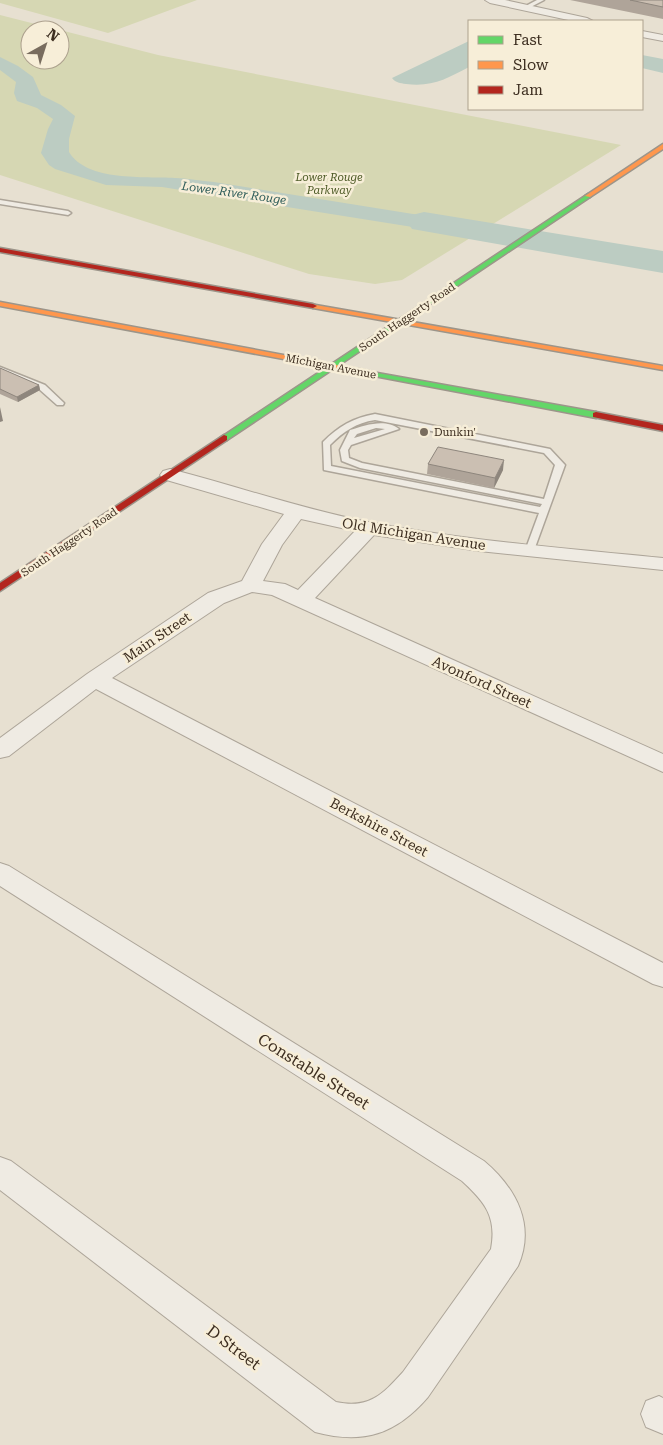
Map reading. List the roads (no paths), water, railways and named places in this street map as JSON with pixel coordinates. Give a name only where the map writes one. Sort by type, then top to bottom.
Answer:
[{"type":"main road","name":"South Haggerty Road","points":[[0,588],[663,146]]},
{"type":"main road","points":[[0,250],[402,320],[663,368]]},
{"type":"main road","name":"Michigan Avenue","points":[[0,304],[663,428]]},
{"type":"street","points":[[492,0],[582,20]]},
{"type":"street","points":[[643,34],[663,38]]},
{"type":"street","name":"Old Michigan Avenue","points":[[170,475],[296,512],[369,528],[464,544],[663,564]]},
{"type":"street","points":[[250,585],[272,544],[296,512]]},
{"type":"street","points":[[301,600],[369,528]]},
{"type":"street","name":"Avonford Street","points":[[250,585],[277,589],[663,764]]},
{"type":"street","name":"Main Street","points":[[0,750],[95,679],[216,598],[250,585]]},
{"type":"street","name":"Berkshire Street","points":[[95,679],[663,976]]},
{"type":"street","name":"Constable Street","points":[[0,873],[458,1162],[488,1183],[499,1196],[506,1209],[510,1242],[506,1255],[457,1326]]},
{"type":"street","name":"D Street","points":[[0,1171],[328,1418],[341,1423],[365,1423],[387,1412],[410,1394],[457,1326]]},
{"type":"lane","points":[[525,8],[541,0]]},
{"type":"lane","points":[[0,202],[68,213]]},
{"type":"lane","points":[[0,369],[42,387],[60,403]]},
{"type":"lane","points":[[530,551],[546,506],[560,465],[547,451],[375,417],[358,419],[342,427],[326,444],[327,468],[546,506]]},
{"type":"lane","points":[[429,428],[396,429],[376,425],[354,432],[344,450],[345,459],[360,465],[546,506]]},
{"type":"water","points":[[468,41],[468,68],[453,75],[432,83],[416,85],[400,83],[392,78]]},
{"type":"water","points":[[643,55],[663,59],[663,73],[643,68]]},
{"type":"water","points":[[0,57],[18,66],[20,70],[23,70],[33,77],[41,95],[61,105],[75,116],[69,139],[69,152],[77,162],[103,173],[118,176],[180,178],[214,182],[438,218],[507,227],[488,239],[162,187],[106,185],[55,169],[49,165],[41,153],[53,119],[37,108],[17,101],[14,93],[16,82],[0,70]]},
{"type":"water","points":[[567,238],[620,250],[663,256],[663,267],[548,249]]},
{"type":"waterway","name":"Lower River Rouge","points":[[424,222],[663,262]]},
{"type":"place","name":"Dunkin'","points":[[424,432]]},
{"type":"park label","name":"Lower Rouge Parkway","points":[[329,183]]}]
